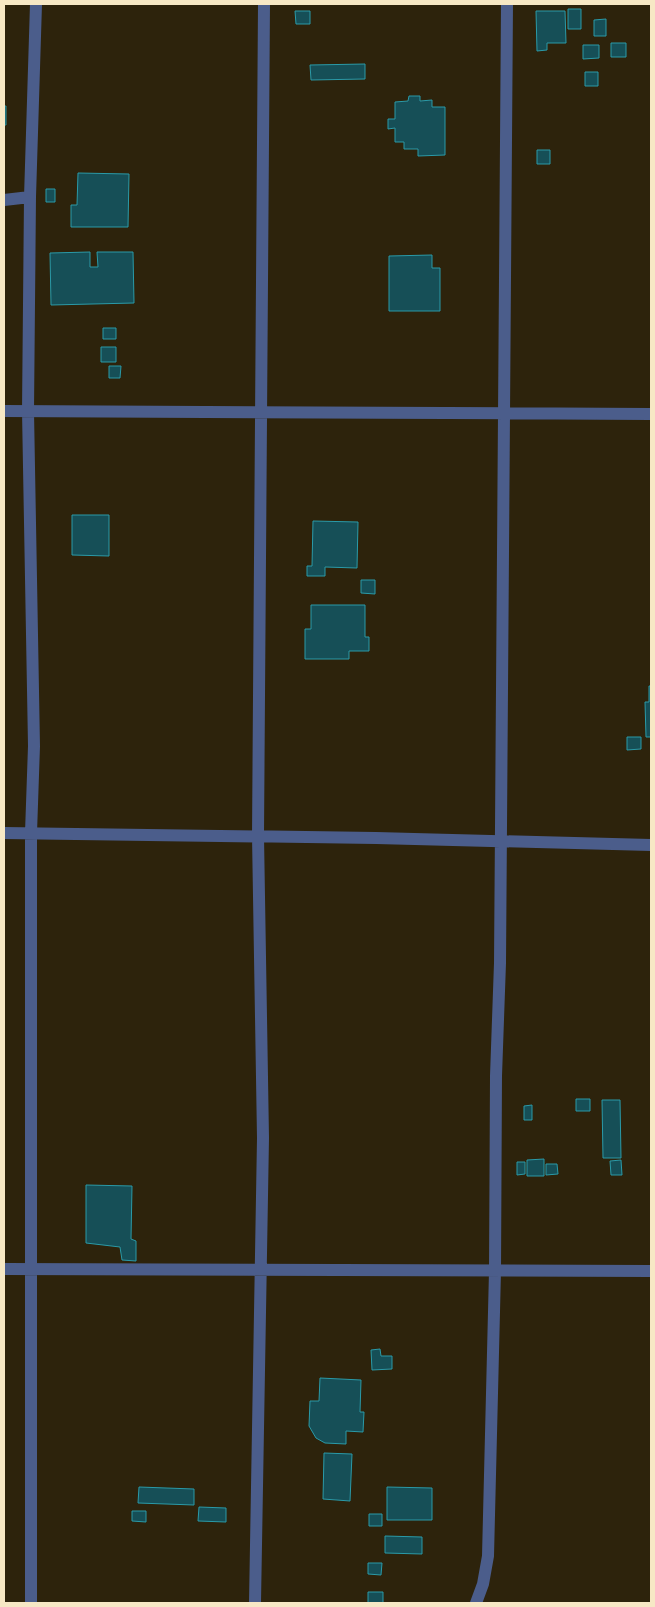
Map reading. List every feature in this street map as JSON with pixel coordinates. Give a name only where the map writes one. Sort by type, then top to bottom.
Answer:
[{"type":"street","points":[[31,1603],[29,1268],[33,965],[31,833],[34,746],[28,411],[30,197],[36,4]]},
{"type":"street","points":[[255,1603],[262,1138],[258,836],[259,413],[264,4]]},
{"type":"street","points":[[476,1603],[483,1584],[488,1556],[495,1271],[501,840],[503,412],[508,4]]},
{"type":"street","points":[[4,200],[30,197]]},
{"type":"street","points":[[4,411],[651,414]]},
{"type":"street","points":[[4,833],[501,840],[651,845]]},
{"type":"street","points":[[4,1268],[651,1271]]},
{"type":"building","points":[[568,9],[581,9],[581,29],[568,29]]},
{"type":"building","points":[[295,11],[310,11],[310,24],[296,24]]},
{"type":"building","points":[[536,11],[565,11],[566,43],[547,43],[547,50],[537,51]]},
{"type":"building","points":[[606,19],[606,36],[594,36],[594,20]]},
{"type":"building","points":[[611,43],[626,43],[626,57],[611,57]]},
{"type":"building","points":[[583,45],[599,45],[599,58],[583,59]]},
{"type":"building","points":[[365,64],[365,79],[311,80],[310,65]]},
{"type":"building","points":[[585,72],[598,72],[598,86],[585,86]]},
{"type":"building","points":[[409,96],[420,96],[420,101],[432,100],[432,107],[445,107],[445,155],[418,156],[418,149],[404,149],[404,142],[395,142],[395,128],[388,129],[388,119],[395,119],[395,102],[408,101]]},
{"type":"building","points":[[4,106],[6,106],[6,125],[4,125]]},
{"type":"building","points":[[537,150],[550,150],[550,164],[537,164]]},
{"type":"building","points":[[78,173],[129,174],[128,227],[71,227],[71,205],[77,205]]},
{"type":"building","points":[[46,189],[55,189],[55,202],[46,202]]},
{"type":"building","points":[[90,252],[90,267],[98,267],[97,252],[133,252],[134,303],[51,305],[50,253]]},
{"type":"building","points":[[432,255],[432,268],[440,268],[440,311],[389,311],[389,256]]},
{"type":"building","points":[[103,328],[116,328],[116,339],[103,339]]},
{"type":"building","points":[[101,347],[116,347],[116,362],[101,362]]},
{"type":"building","points":[[109,366],[121,366],[120,378],[109,378]]},
{"type":"building","points":[[72,515],[109,515],[109,556],[72,555]]},
{"type":"building","points":[[313,521],[358,522],[357,568],[325,567],[325,576],[307,576],[307,566],[312,566]]},
{"type":"building","points":[[361,580],[375,580],[375,594],[361,593]]},
{"type":"building","points":[[311,605],[365,605],[365,637],[369,637],[369,651],[349,651],[349,659],[305,659],[305,629],[311,629]]},
{"type":"building","points":[[649,686],[651,686],[651,737],[646,737],[645,702],[649,702]]},
{"type":"building","points":[[627,737],[641,737],[641,749],[627,750]]},
{"type":"building","points":[[576,1099],[590,1099],[590,1111],[576,1111]]},
{"type":"building","points":[[602,1100],[620,1100],[621,1158],[603,1158]]},
{"type":"building","points":[[532,1105],[532,1120],[524,1120],[524,1106]]},
{"type":"building","points":[[544,1159],[544,1176],[527,1176],[527,1160]]},
{"type":"building","points":[[621,1160],[622,1175],[611,1175],[610,1161]]},
{"type":"building","points":[[517,1162],[525,1162],[525,1174],[517,1175]]},
{"type":"building","points":[[546,1164],[557,1164],[558,1174],[546,1175]]},
{"type":"building","points":[[86,1185],[132,1186],[131,1239],[136,1241],[136,1261],[122,1260],[120,1247],[86,1243]]},
{"type":"building","points":[[380,1349],[381,1356],[392,1356],[392,1369],[372,1370],[371,1350]]},
{"type":"building","points":[[320,1378],[361,1380],[360,1412],[364,1412],[363,1432],[346,1431],[346,1444],[325,1443],[316,1438],[309,1426],[310,1401],[319,1401]]},
{"type":"building","points":[[324,1453],[352,1454],[350,1501],[323,1499]]},
{"type":"building","points":[[139,1487],[194,1489],[194,1505],[138,1503]]},
{"type":"building","points":[[387,1487],[432,1488],[432,1520],[387,1520]]},
{"type":"building","points":[[199,1507],[226,1508],[226,1522],[198,1521]]},
{"type":"building","points":[[132,1511],[146,1511],[146,1522],[132,1521]]},
{"type":"building","points":[[369,1514],[382,1514],[382,1526],[369,1526]]},
{"type":"building","points":[[385,1536],[422,1537],[422,1554],[385,1553]]},
{"type":"building","points":[[368,1563],[382,1563],[381,1575],[368,1574]]},
{"type":"building","points":[[368,1592],[383,1592],[383,1603],[368,1603]]}]
